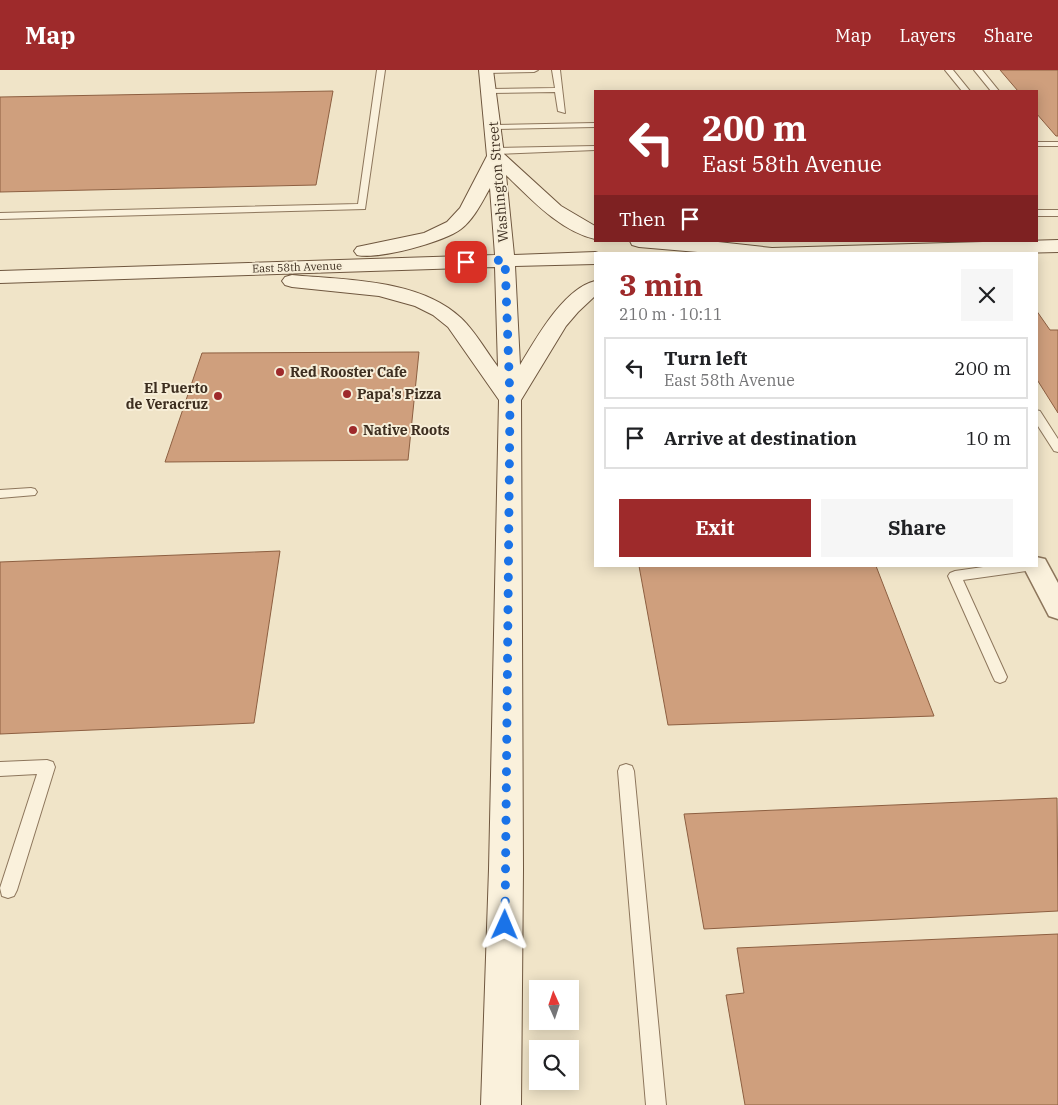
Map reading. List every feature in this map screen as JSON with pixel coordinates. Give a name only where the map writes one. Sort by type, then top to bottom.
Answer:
[{"type":"main road","name":"Washington Street","points":[[486,71],[494,127],[505,260],[510,400],[501,1105]]},
{"type":"main road","points":[[198,270],[380,249],[440,234],[461,219],[496,153],[561,217],[594,234]]},
{"type":"main road","points":[[651,242],[768,252]]},
{"type":"main road","points":[[871,252],[1058,246]]},
{"type":"main road","name":"East 58th Avenue","points":[[0,277],[594,258]]},
{"type":"main road","points":[[198,270],[382,291],[416,299],[433,306],[448,315],[455,323],[510,400],[569,308],[584,293],[594,288]]},
{"type":"street","points":[[1037,567],[1058,609]]},
{"type":"lane","points":[[0,216],[362,207],[381,70]]},
{"type":"lane","points":[[486,71],[534,70]]},
{"type":"lane","points":[[556,70],[562,111]]},
{"type":"lane","points":[[949,70],[965,90]]},
{"type":"lane","points":[[978,70],[993,90]]},
{"type":"lane","points":[[490,91],[559,90]]},
{"type":"lane","points":[[494,127],[594,125]]},
{"type":"lane","points":[[1038,144],[1058,144]]},
{"type":"lane","points":[[496,153],[594,148]]},
{"type":"lane","points":[[1038,213],[1058,212]]},
{"type":"lane","points":[[1038,417],[1058,448]]},
{"type":"lane","points":[[0,494],[31,492]]},
{"type":"lane","points":[[1000,677],[955,576],[1019,567]]},
{"type":"lane","points":[[0,769],[47,767],[8,890]]},
{"type":"lane","points":[[626,771],[656,1105]]},
{"type":"building","points":[[1000,70],[1058,70],[1058,136],[1038,115],[1038,90],[1017,90]]},
{"type":"building","points":[[333,91],[316,185],[0,192],[0,97]]},
{"type":"building","points":[[1038,313],[1050,330],[1058,330],[1058,413],[1038,381]]},
{"type":"building","points":[[419,352],[408,460],[165,462],[202,353]]},
{"type":"building","points":[[280,551],[254,723],[0,734],[0,562]]},
{"type":"building","points":[[639,567],[876,567],[934,716],[668,725]]},
{"type":"building","points":[[1057,798],[1058,911],[704,929],[684,814]]},
{"type":"building","points":[[1058,934],[1058,1105],[745,1105],[726,995],[744,993],[737,948]]},
{"type":"place","name":"Red Rooster Cafe","points":[[280,372]]},
{"type":"place","name":"Papa's Pizza","points":[[347,394]]},
{"type":"place","name":"El Puerto de Veracruz","points":[[218,396]]},
{"type":"place","name":"Native Roots","points":[[353,430]]},
{"type":"route","points":[[466,262],[505,260],[510,400],[505,925]]}]
